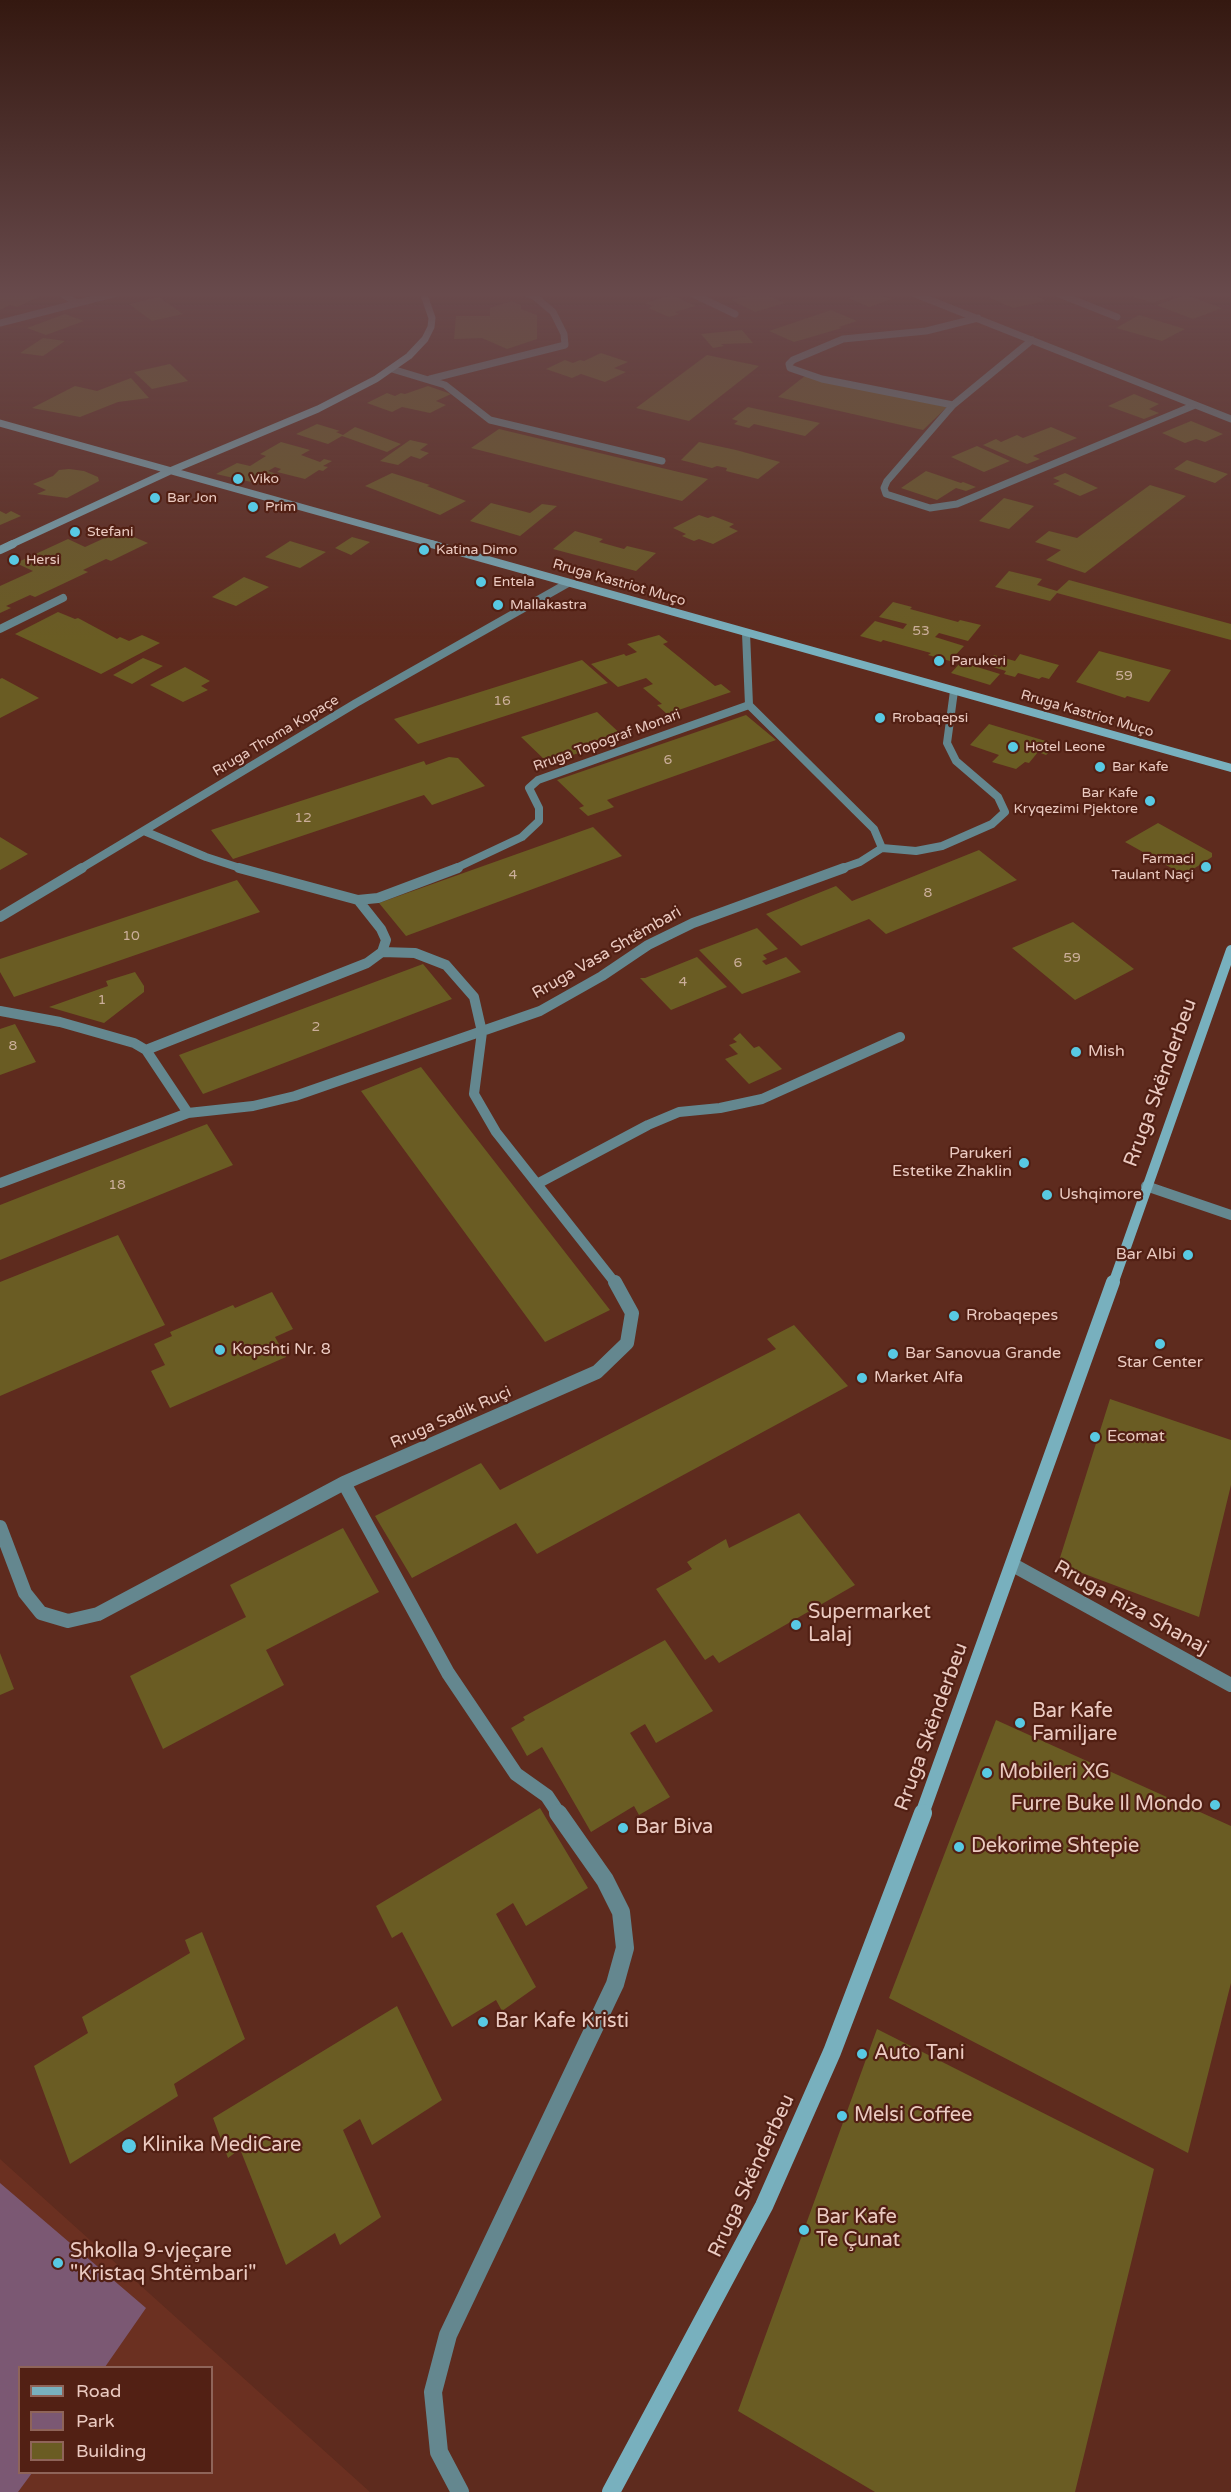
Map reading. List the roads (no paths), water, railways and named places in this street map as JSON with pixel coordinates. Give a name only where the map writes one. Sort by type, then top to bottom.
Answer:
[{"type":"street","points":[[0,550],[170,471],[319,408]]},
{"type":"street","points":[[475,408],[490,420],[662,461]]},
{"type":"street","points":[[950,408],[887,481],[884,488],[886,494],[930,508],[957,504],[1187,408]]},
{"type":"street","points":[[1203,408],[1231,419]]},
{"type":"street","name":"Rruga Kastriot Muço","points":[[0,423],[1231,768]]},
{"type":"street","name":"Rruga Thoma Kopaçe","points":[[0,917],[366,698],[568,583]]},
{"type":"street","points":[[0,629],[63,598]]},
{"type":"street","points":[[746,633],[749,705],[874,829],[882,848],[916,851],[942,846],[992,824],[1005,812],[998,797],[956,761],[947,743],[954,691]]},
{"type":"street","name":"Rruga Topograf Monari","points":[[144,831],[206,857],[252,872],[358,900],[392,893],[463,866],[522,837],[539,821],[539,808],[529,788],[538,780],[749,705]]},
{"type":"street","name":"Rruga Vasa Shtëmbari","points":[[0,1183],[188,1113],[253,1106],[295,1096],[540,1011],[602,976],[648,945],[693,923],[860,862],[882,848]]},
{"type":"street","points":[[146,1050],[367,963],[382,952],[386,940],[358,900]]},
{"type":"street","name":"Rruga Skënderbeu","points":[[611,2492],[764,2206],[832,2052],[894,1892],[1013,1565],[1146,1186],[1228,966],[1231,950]]},
{"type":"street","points":[[382,952],[415,953],[446,966],[474,997],[482,1032]]},
{"type":"street","points":[[0,1011],[60,1022],[134,1043],[146,1050],[188,1113]]},
{"type":"street","name":"Rruga Sadik Ruçi","points":[[0,1527],[25,1593],[41,1613],[68,1621],[98,1614],[344,1483],[597,1372],[627,1343],[632,1313],[617,1285],[496,1132],[474,1094],[482,1032]]},
{"type":"street","points":[[537,1184],[648,1125],[679,1112],[720,1108],[762,1099],[900,1037]]},
{"type":"street","points":[[1146,1186],[1231,1215]]},
{"type":"street","points":[[344,1483],[448,1673],[516,1774],[547,1796],[605,1880],[621,1912],[625,1948],[615,1984],[448,2335],[433,2392],[439,2452],[460,2492]]},
{"type":"street","name":"Rruga Riza Shanaj","points":[[1013,1565],[1231,1685]]},
{"type":"place","name":"Viko","points":[[238,479]]},
{"type":"place","name":"Bar Jon","points":[[155,498]]},
{"type":"place","name":"Prim","points":[[253,507]]},
{"type":"place","name":"Stefani","points":[[75,532]]},
{"type":"place","name":"Katina Dimo","points":[[424,550]]},
{"type":"place","name":"Hersi","points":[[14,560]]},
{"type":"place","name":"Entela","points":[[481,582]]},
{"type":"place","name":"Mallakastra","points":[[498,605]]},
{"type":"place","name":"Parukeri","points":[[939,661]]},
{"type":"place","name":"Rrobaqepsi","points":[[880,718]]},
{"type":"place","name":"Hotel Leone","points":[[1013,747]]},
{"type":"place","name":"Bar Kafe","points":[[1100,767]]},
{"type":"place","name":"Bar Kafe Kryqezimi Pjektore","points":[[1150,801]]},
{"type":"place","name":"Farmaci Taulant Naçi","points":[[1206,867]]},
{"type":"place","name":"Mish","points":[[1076,1052]]},
{"type":"place","name":"Parukeri Estetike Zhaklin","points":[[1024,1163]]},
{"type":"place","name":"Ushqimore","points":[[1047,1195]]},
{"type":"place","name":"Bar Albi","points":[[1188,1255]]},
{"type":"place","name":"Rrobaqepes","points":[[954,1316]]},
{"type":"place","name":"Star Center","points":[[1160,1344]]},
{"type":"place","name":"Kopshti Nr. 8","points":[[220,1350]]},
{"type":"place","name":"Bar Sanovua Grande","points":[[893,1354]]},
{"type":"place","name":"Market Alfa","points":[[862,1378]]},
{"type":"place","name":"Ecomat","points":[[1095,1437]]},
{"type":"place","name":"Supermarket Lalaj","points":[[796,1625]]},
{"type":"place","name":"Bar Kafe Familjare","points":[[1020,1723]]},
{"type":"place","name":"Mobileri XG","points":[[987,1773]]},
{"type":"place","name":"Furre Buke Il Mondo","points":[[1215,1805]]},
{"type":"place","name":"Bar Biva","points":[[623,1828]]},
{"type":"place","name":"Dekorime Shtepie","points":[[959,1847]]},
{"type":"place","name":"Bar Kafe Kristi","points":[[483,2022]]},
{"type":"place","name":"Auto Tani","points":[[862,2054]]},
{"type":"place","name":"Melsi Coffee","points":[[842,2116]]},
{"type":"place","name":"Klinika MediCare","points":[[129,2146]]},
{"type":"place","name":"Bar Kafe Te Çunat","points":[[804,2230]]},
{"type":"place","name":"Shkolla 9-vjeçare \"Kristaq Shtëmbari\"","points":[[58,2263]]}]
